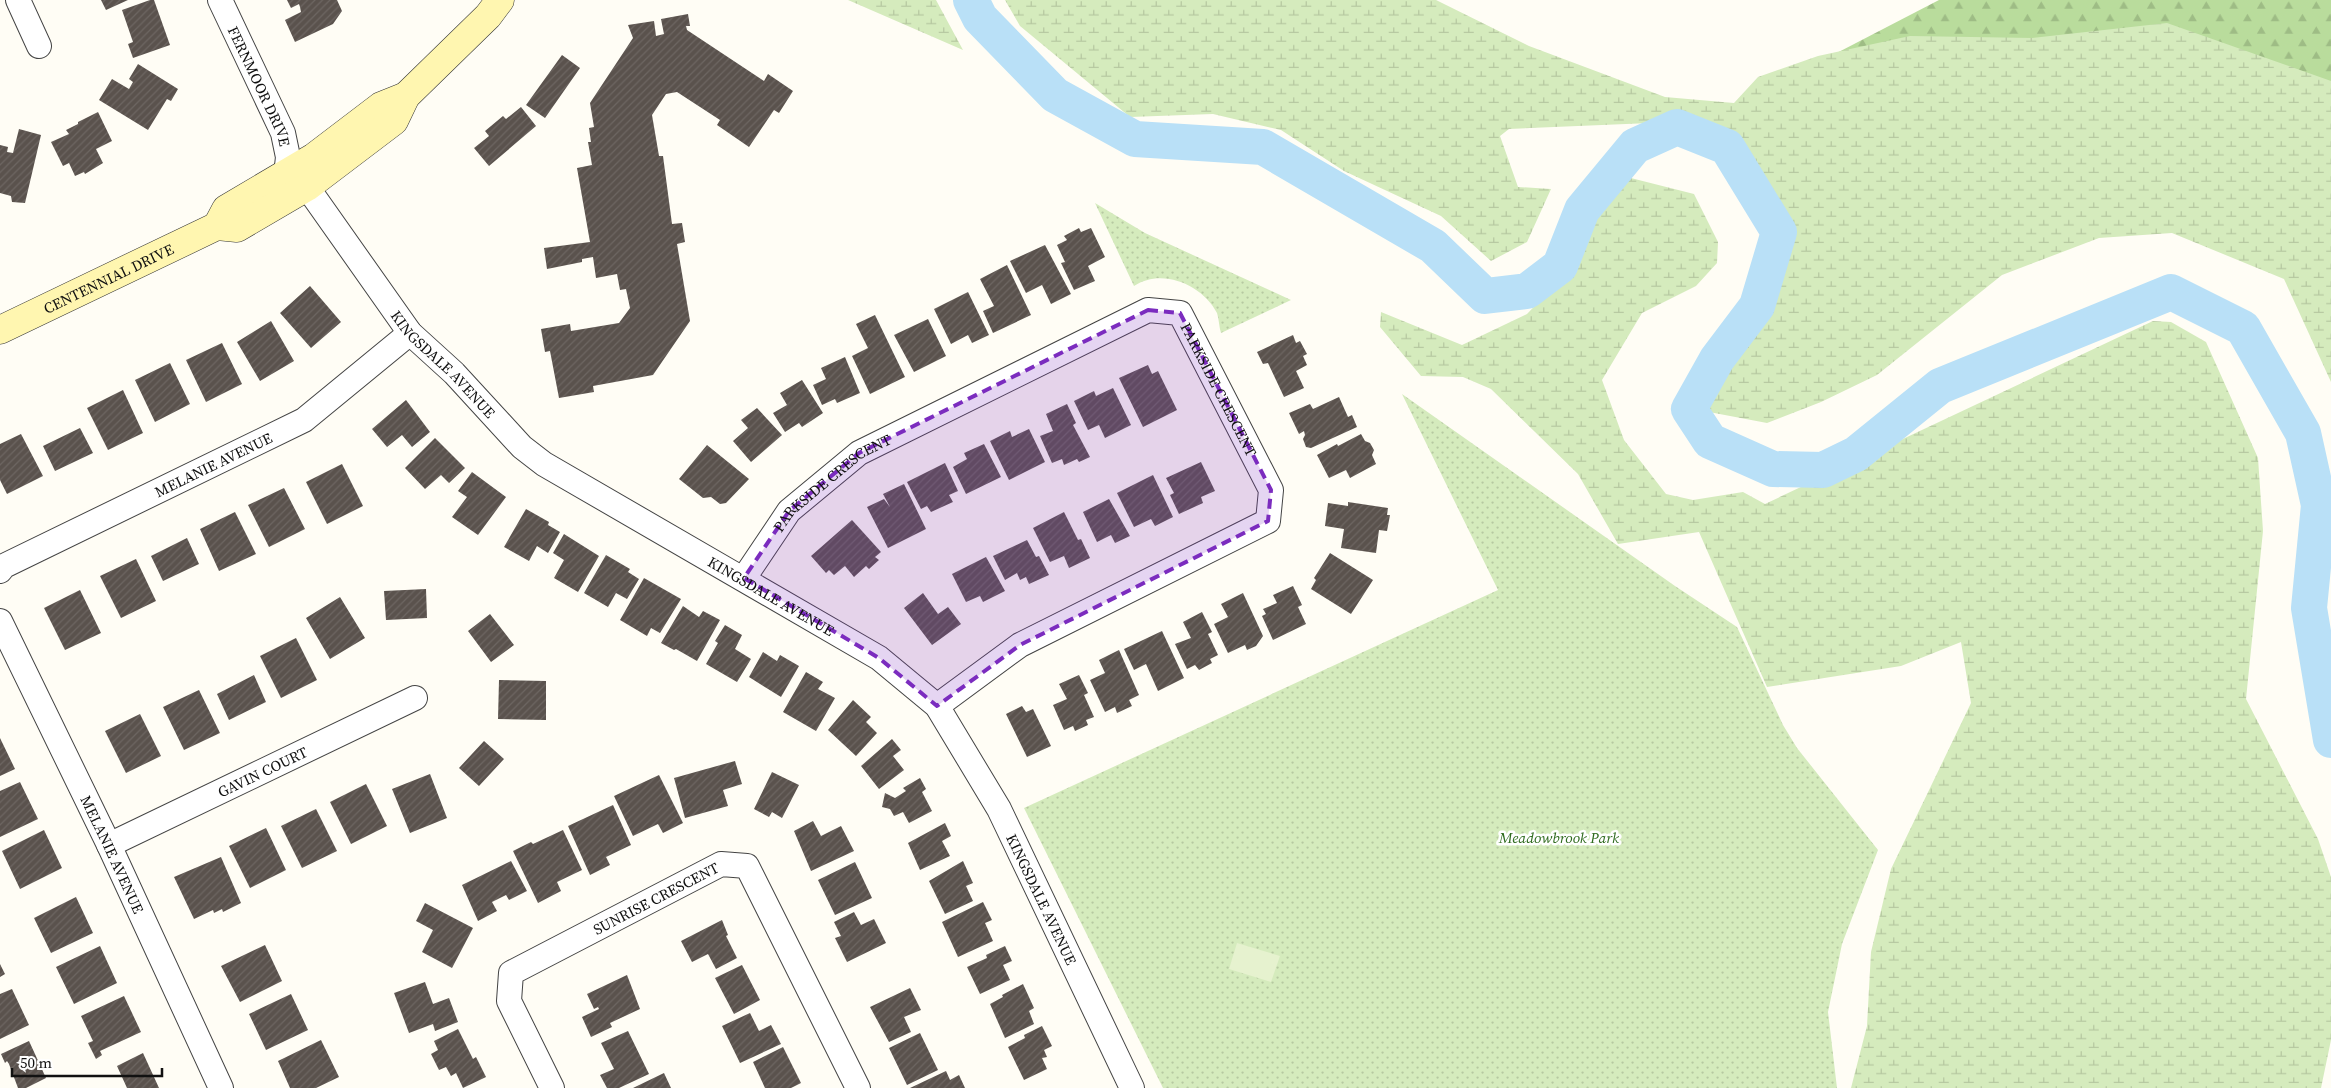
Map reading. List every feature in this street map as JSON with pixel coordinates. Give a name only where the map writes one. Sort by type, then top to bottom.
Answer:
[{"type":"main road","name":"CENTENNIAL DRIVE","points":[[0,330],[217,226],[237,228],[296,181],[394,121],[406,96],[488,16],[500,0]]},
{"type":"street","points":[[18,0],[40,46]]},
{"type":"street","name":"FERNMOOR DRIVE","points":[[220,0],[287,144],[296,181]]},
{"type":"street","name":"KINGSDALE AVENUE","points":[[296,181],[410,333],[454,373],[522,447],[544,464],[744,578],[879,658],[937,706],[1000,809],[1132,1088]]},
{"type":"street","name":"PARKSIDE CRESCENT","points":[[744,578],[789,511],[859,453],[1148,310],[1180,313],[1271,490],[1268,521],[1020,645],[937,706]]},
{"type":"street","name":"MELANIE AVENUE","points":[[0,571],[4,566],[304,420],[410,333]]},
{"type":"street","name":"MELANIE AVENUE","points":[[0,621],[108,845],[221,1088]]},
{"type":"street","name":"GAVIN COURT","points":[[108,845],[415,698]]},
{"type":"street","name":"SUNRISE CRESCENT","points":[[552,1088],[509,1001],[511,973],[721,864],[747,866],[858,1088]]},
{"type":"highlighted area","points":[[1148,310],[1180,313],[1271,490],[1268,521],[1020,645],[937,706],[879,658],[744,578],[789,511],[859,453]]},
{"type":"green space","points":[[848,0],[936,0],[963,50]]},
{"type":"green space","points":[[1005,0],[1436,0],[1529,46],[1665,97],[1734,103],[1758,77],[1818,56],[1910,36],[2032,38],[2167,23],[2331,81],[2331,382],[2284,279],[2172,233],[2099,238],[2002,275],[1877,375],[1821,402],[1767,423],[1709,412],[1692,396],[1696,372],[1770,266],[1778,235],[1757,181],[1701,128],[1674,122],[1509,129],[1500,136],[1518,187],[1551,189],[1527,242],[1491,261],[1441,216],[1344,171],[1281,130],[1213,114],[1130,117],[1020,26]]},
{"type":"green space","points":[[1939,0],[2331,0],[2331,295],[1802,71]]},
{"type":"green space","points":[[1615,174],[1694,194],[1718,242],[1717,263],[1696,286],[1642,313],[1602,380],[1624,440],[1666,494],[1693,500],[1743,492],[1765,504],[2153,321],[2171,322],[2206,342],[2258,458],[2263,531],[2246,699],[2318,839],[2331,877],[2331,1040],[2321,1088],[1851,1088],[1867,1026],[1871,952],[1891,869],[1971,703],[1961,642],[1901,666],[1767,687],[1699,532],[1618,544],[1578,474],[1491,389],[1463,377],[1421,376],[1380,327],[1381,312],[1462,345],[1527,314],[1556,284],[1558,251],[1585,201]]},
{"type":"green space","points":[[1095,203],[1145,233],[1291,300],[1221,333],[1217,313],[1211,303],[1192,287],[1181,282],[1157,278],[1134,286]]},
{"type":"green space","name":"Meadowbrook Park","points":[[1402,394],[1675,586],[1737,627],[1783,725],[1797,748],[1878,850],[1842,944],[1828,1012],[1837,1088],[1163,1088],[1024,808],[1498,590]]},
{"type":"green space","points":[[1237,943],[1280,956],[1271,982],[1229,969]]},
{"type":"building","points":[[101,0],[128,0],[106,10]]},
{"type":"building","points":[[154,0],[170,45],[133,58],[128,44],[133,42],[122,10]]},
{"type":"building","points":[[287,0],[337,0],[342,11],[333,24],[295,42],[285,20],[301,12],[299,4],[291,8]]},
{"type":"building","points":[[688,14],[690,26],[686,26],[687,30],[764,81],[768,74],[793,91],[779,113],[774,110],[749,147],[717,125],[720,120],[677,92],[666,94],[652,115],[659,156],[663,156],[672,224],[682,223],[685,242],[677,244],[690,321],[653,375],[593,386],[594,392],[559,398],[550,351],[545,352],[541,329],[570,324],[571,331],[619,323],[630,308],[626,289],[620,290],[617,274],[596,278],[593,257],[582,259],[582,262],[547,269],[544,248],[590,242],[577,168],[592,165],[588,142],[591,142],[589,128],[594,127],[590,103],[633,38],[628,25],[654,21],[656,36],[664,34],[661,19]]},
{"type":"building","points":[[562,55],[580,68],[545,118],[526,105]]},
{"type":"building","points":[[138,64],[178,89],[171,101],[167,99],[148,130],[99,100],[112,79],[129,89],[133,82],[129,79]]},
{"type":"building","points":[[521,107],[536,126],[489,166],[474,148],[489,136],[485,131],[503,116],[506,119]]},
{"type":"building","points":[[98,112],[112,141],[96,149],[103,163],[85,174],[84,172],[75,176],[69,163],[63,166],[51,142],[69,134],[66,130]]},
{"type":"building","points":[[19,129],[41,135],[25,203],[12,202],[11,196],[0,193],[0,145],[8,147],[7,152],[13,153]]},
{"type":"building","points":[[1079,228],[1081,232],[1091,228],[1105,257],[1088,266],[1095,281],[1074,290],[1061,263],[1065,262],[1057,245],[1067,240],[1064,236]]},
{"type":"building","points":[[1045,245],[1071,294],[1051,304],[1042,285],[1026,293],[1010,261]]},
{"type":"building","points":[[1007,265],[1031,315],[993,333],[983,311],[994,306],[980,279]]},
{"type":"building","points":[[310,286],[341,322],[311,348],[280,313]]},
{"type":"building","points":[[968,292],[989,335],[972,343],[968,335],[951,344],[934,309]]},
{"type":"building","points":[[875,315],[905,377],[870,394],[852,356],[868,348],[856,324]]},
{"type":"building","points":[[928,319],[946,356],[914,372],[894,335]]},
{"type":"building","points":[[271,321],[294,361],[260,381],[237,342]]},
{"type":"building","points":[[1293,335],[1296,343],[1300,341],[1307,354],[1303,356],[1307,365],[1296,371],[1304,388],[1284,397],[1268,363],[1263,364],[1257,352]]},
{"type":"building","points":[[222,343],[242,384],[206,402],[186,360]]},
{"type":"building","points":[[845,357],[860,393],[837,403],[835,399],[822,405],[813,385],[826,379],[821,368]]},
{"type":"building","points":[[170,363],[190,404],[155,422],[135,380]]},
{"type":"building","points":[[1148,365],[1152,374],[1158,371],[1177,410],[1143,427],[1119,378]]},
{"type":"building","points":[[802,380],[823,413],[802,427],[799,423],[785,432],[773,413],[787,405],[780,393]]},
{"type":"building","points":[[1113,388],[1131,425],[1105,438],[1099,425],[1088,430],[1074,401],[1094,391],[1096,396]]},
{"type":"building","points":[[123,390],[143,433],[108,450],[87,408]]},
{"type":"building","points":[[1339,397],[1348,417],[1352,415],[1357,427],[1311,448],[1306,447],[1303,439],[1304,431],[1299,434],[1289,413],[1310,404],[1313,409]]},
{"type":"building","points":[[406,400],[430,432],[412,447],[402,435],[387,447],[372,429]]},
{"type":"building","points":[[1067,404],[1076,423],[1073,425],[1090,457],[1079,462],[1077,459],[1064,465],[1062,459],[1052,463],[1040,436],[1053,431],[1046,414]]},
{"type":"building","points":[[757,408],[782,435],[751,462],[733,441],[748,428],[741,420]]},
{"type":"building","points":[[80,428],[93,453],[55,471],[43,446]]},
{"type":"building","points":[[1029,429],[1045,462],[1009,480],[990,441],[1010,431],[1012,437]]},
{"type":"building","points":[[21,434],[43,476],[7,494],[0,480],[0,444]]},
{"type":"building","points":[[1361,434],[1374,450],[1372,455],[1376,464],[1350,478],[1346,470],[1329,478],[1317,455]]},
{"type":"building","points":[[435,438],[465,468],[449,483],[441,475],[425,489],[405,468]]},
{"type":"building","points":[[984,444],[1001,477],[966,494],[953,467],[967,459],[964,453]]},
{"type":"building","points":[[707,445],[749,479],[726,503],[720,504],[711,497],[703,498],[679,479]]},
{"type":"building","points":[[1201,462],[1215,491],[1201,497],[1203,503],[1179,514],[1170,495],[1174,493],[1166,478]]},
{"type":"building","points":[[945,463],[958,491],[949,495],[953,502],[931,512],[927,506],[921,509],[907,482]]},
{"type":"building","points":[[342,464],[363,506],[327,524],[306,482]]},
{"type":"building","points":[[472,472],[506,497],[478,535],[452,517],[467,497],[458,491]]},
{"type":"building","points":[[1153,475],[1173,517],[1155,526],[1151,519],[1134,527],[1117,493]]},
{"type":"building","points":[[904,484],[926,529],[888,548],[867,507],[884,499],[890,507],[883,494]]},
{"type":"building","points":[[284,488],[305,529],[269,547],[248,505]]},
{"type":"building","points":[[1109,499],[1130,536],[1115,543],[1111,535],[1097,542],[1083,512]]},
{"type":"building","points":[[1348,502],[1388,508],[1387,515],[1390,515],[1387,531],[1379,530],[1376,553],[1341,548],[1344,529],[1325,526],[1328,503],[1348,506]]},
{"type":"building","points":[[526,509],[549,522],[548,525],[560,532],[548,553],[537,546],[529,561],[504,547]]},
{"type":"building","points":[[235,512],[256,554],[219,571],[200,529]]},
{"type":"building","points":[[1064,512],[1078,540],[1081,539],[1090,558],[1069,568],[1064,556],[1050,562],[1033,528]]},
{"type":"building","points":[[852,520],[881,552],[875,557],[879,560],[869,569],[866,566],[854,577],[845,566],[834,575],[829,570],[826,573],[811,556]]},
{"type":"building","points":[[564,534],[599,556],[578,592],[554,578],[564,560],[553,553]]},
{"type":"building","points":[[187,538],[199,564],[163,581],[151,556]]},
{"type":"building","points":[[1027,540],[1036,557],[1039,556],[1049,575],[1029,584],[1026,577],[1020,580],[1017,573],[1005,580],[993,556]]},
{"type":"building","points":[[1330,553],[1373,580],[1351,614],[1311,589],[1316,580],[1314,578]]},
{"type":"building","points":[[606,555],[630,569],[628,572],[639,579],[627,599],[616,593],[608,607],[584,593]]},
{"type":"building","points":[[986,557],[1005,591],[983,602],[980,596],[966,602],[952,574]]},
{"type":"building","points":[[136,559],[156,601],[121,618],[100,576]]},
{"type":"building","points":[[644,578],[681,599],[660,633],[651,628],[647,636],[620,620]]},
{"type":"building","points":[[1293,586],[1302,605],[1298,607],[1306,624],[1273,640],[1262,616],[1266,614],[1263,609],[1277,603],[1273,595]]},
{"type":"building","points":[[426,589],[427,618],[386,620],[384,591]]},
{"type":"building","points":[[80,590],[101,633],[65,650],[44,608]]},
{"type":"building","points":[[923,593],[938,614],[948,607],[961,624],[932,645],[904,608]]},
{"type":"building","points":[[1243,593],[1263,636],[1256,646],[1247,650],[1245,645],[1228,653],[1214,624],[1228,617],[1221,604]]},
{"type":"building","points":[[340,597],[365,638],[330,659],[306,618]]},
{"type":"building","points":[[683,606],[699,617],[703,611],[720,620],[697,661],[661,643]]},
{"type":"building","points":[[1202,612],[1212,632],[1208,634],[1218,655],[1210,659],[1212,663],[1199,670],[1195,665],[1187,669],[1175,644],[1191,638],[1183,622]]},
{"type":"building","points":[[490,614],[514,645],[491,662],[468,631]]},
{"type":"building","points":[[725,625],[742,635],[735,649],[751,659],[737,682],[706,664],[718,643],[715,641]]},
{"type":"building","points":[[1162,631],[1184,678],[1158,691],[1146,664],[1134,670],[1124,649]]},
{"type":"building","points":[[296,638],[317,680],[281,698],[260,656]]},
{"type":"building","points":[[1119,650],[1139,695],[1129,700],[1132,706],[1117,713],[1115,707],[1105,712],[1090,680],[1105,673],[1099,660]]},
{"type":"building","points":[[763,652],[777,661],[780,655],[799,666],[781,697],[749,677]]},
{"type":"building","points":[[806,672],[823,682],[818,689],[835,698],[816,731],[783,712]]},
{"type":"building","points":[[254,675],[266,702],[229,720],[217,694]]},
{"type":"building","points":[[1079,675],[1088,693],[1084,695],[1094,717],[1086,720],[1088,725],[1075,731],[1073,726],[1064,730],[1053,705],[1067,699],[1059,684]]},
{"type":"building","points":[[499,680],[546,681],[546,720],[498,719]]},
{"type":"building","points":[[199,690],[220,733],[184,750],[163,707]]},
{"type":"building","points":[[853,700],[871,717],[866,722],[877,733],[856,756],[828,730]]},
{"type":"building","points":[[1022,706],[1026,712],[1033,709],[1051,746],[1027,757],[1006,714]]},
{"type":"building","points":[[140,714],[161,756],[126,773],[105,731]]},
{"type":"building","points":[[0,738],[15,769],[0,776]]},
{"type":"building","points":[[892,739],[901,750],[893,756],[904,770],[879,789],[861,766]]},
{"type":"building","points":[[484,741],[504,759],[479,786],[459,768]]},
{"type":"building","points":[[735,761],[742,784],[723,790],[728,806],[685,818],[674,778]]},
{"type":"building","points":[[772,772],[799,785],[782,818],[772,812],[769,817],[754,809]]},
{"type":"building","points":[[430,774],[447,818],[410,833],[392,789]]},
{"type":"building","points":[[659,775],[683,823],[663,833],[658,824],[633,836],[614,796]]},
{"type":"building","points":[[920,778],[926,789],[922,792],[932,811],[909,823],[903,812],[894,816],[890,809],[882,807],[885,793],[895,798],[906,791],[903,788]]},
{"type":"building","points":[[20,782],[38,819],[0,837],[0,791]]},
{"type":"building","points":[[366,784],[387,826],[351,844],[330,802]]},
{"type":"building","points":[[613,805],[631,845],[606,857],[610,865],[590,875],[568,826]]},
{"type":"building","points":[[316,809],[337,851],[302,868],[281,826]]},
{"type":"building","points":[[813,821],[821,836],[841,826],[854,851],[811,871],[794,831]]},
{"type":"building","points":[[945,823],[951,836],[942,841],[950,856],[920,870],[908,843]]},
{"type":"building","points":[[266,828],[286,870],[250,888],[229,846]]},
{"type":"building","points":[[44,830],[62,868],[20,889],[2,851]]},
{"type":"building","points":[[563,830],[582,870],[557,882],[561,891],[538,903],[513,851]]},
{"type":"building","points":[[221,857],[241,903],[223,912],[222,909],[214,913],[213,910],[194,919],[174,877]]},
{"type":"building","points":[[511,861],[527,891],[509,900],[506,895],[492,902],[497,911],[478,921],[462,885]]},
{"type":"building","points":[[963,861],[973,883],[966,886],[973,901],[945,914],[929,881]]},
{"type":"building","points":[[855,862],[872,898],[835,915],[818,880]]},
{"type":"building","points":[[76,897],[93,933],[51,953],[34,918]]},
{"type":"building","points":[[983,902],[992,920],[985,923],[993,941],[958,957],[942,922]]},
{"type":"building","points":[[425,903],[473,928],[452,968],[422,952],[433,930],[416,921]]},
{"type":"building","points":[[854,912],[861,925],[874,919],[886,943],[847,962],[835,938],[841,936],[834,922]]},
{"type":"building","points":[[722,920],[728,935],[726,936],[737,958],[716,969],[708,954],[692,962],[681,941]]},
{"type":"building","points":[[265,945],[282,981],[240,1002],[221,966]]},
{"type":"building","points":[[100,946],[117,983],[74,1004],[56,967]]},
{"type":"building","points":[[1005,946],[1012,961],[1003,965],[1010,980],[980,994],[967,967],[987,958],[986,955]]},
{"type":"building","points":[[0,964],[5,974],[0,977]]},
{"type":"building","points":[[742,965],[760,1000],[734,1014],[715,978]]},
{"type":"building","points":[[627,975],[640,1009],[610,1023],[612,1027],[591,1037],[582,1017],[599,1009],[598,1007],[594,1009],[587,994]]},
{"type":"building","points":[[425,982],[433,1004],[449,998],[458,1022],[435,1031],[433,1024],[409,1033],[394,993]]},
{"type":"building","points":[[1023,984],[1034,1008],[1029,1011],[1034,1024],[1005,1038],[990,1004]]},
{"type":"building","points":[[910,988],[921,1010],[904,1017],[911,1032],[889,1042],[870,1007]]},
{"type":"building","points":[[12,989],[29,1025],[0,1039],[0,994]]},
{"type":"building","points":[[291,994],[308,1030],[266,1050],[249,1014]]},
{"type":"building","points":[[124,996],[141,1032],[100,1051],[102,1055],[96,1059],[88,1043],[93,1041],[81,1016]]},
{"type":"building","points":[[750,1013],[759,1031],[771,1025],[781,1044],[740,1063],[722,1026]]},
{"type":"building","points":[[1042,1026],[1052,1046],[1044,1050],[1047,1057],[1042,1058],[1047,1069],[1024,1080],[1008,1047],[1025,1038],[1024,1035]]},
{"type":"building","points":[[458,1029],[473,1059],[476,1057],[486,1077],[463,1088],[456,1073],[451,1076],[446,1067],[439,1070],[431,1054],[438,1050],[434,1041]]},
{"type":"building","points":[[628,1031],[649,1074],[619,1088],[607,1088],[600,1075],[614,1069],[601,1043]]},
{"type":"building","points":[[920,1033],[938,1070],[907,1085],[889,1048]]},
{"type":"building","points":[[321,1040],[339,1077],[316,1088],[290,1088],[278,1061]]},
{"type":"building","points":[[29,1041],[46,1078],[26,1088],[18,1088],[9,1064],[7,1061],[5,1063],[1,1054]]},
{"type":"building","points":[[783,1047],[801,1083],[791,1088],[765,1088],[753,1062]]},
{"type":"building","points":[[143,1053],[159,1088],[127,1088],[117,1066]]},
{"type":"building","points":[[946,1071],[950,1080],[959,1075],[965,1088],[910,1088]]},
{"type":"building","points":[[664,1073],[671,1088],[633,1088]]},
{"type":"waterway","points":[[971,0],[980,18],[1055,95],[1135,139],[1263,147],[1433,246],[1485,296],[1527,291],[1560,266],[1582,210],[1635,146],[1677,127],[1727,147],[1779,232],[1757,306],[1717,359],[1689,409],[1710,441],[1773,469],[1823,470],[1856,454],[1940,386],[2171,292],[2243,328],[2303,433],[2319,505],[2309,608],[2331,740]]}]
